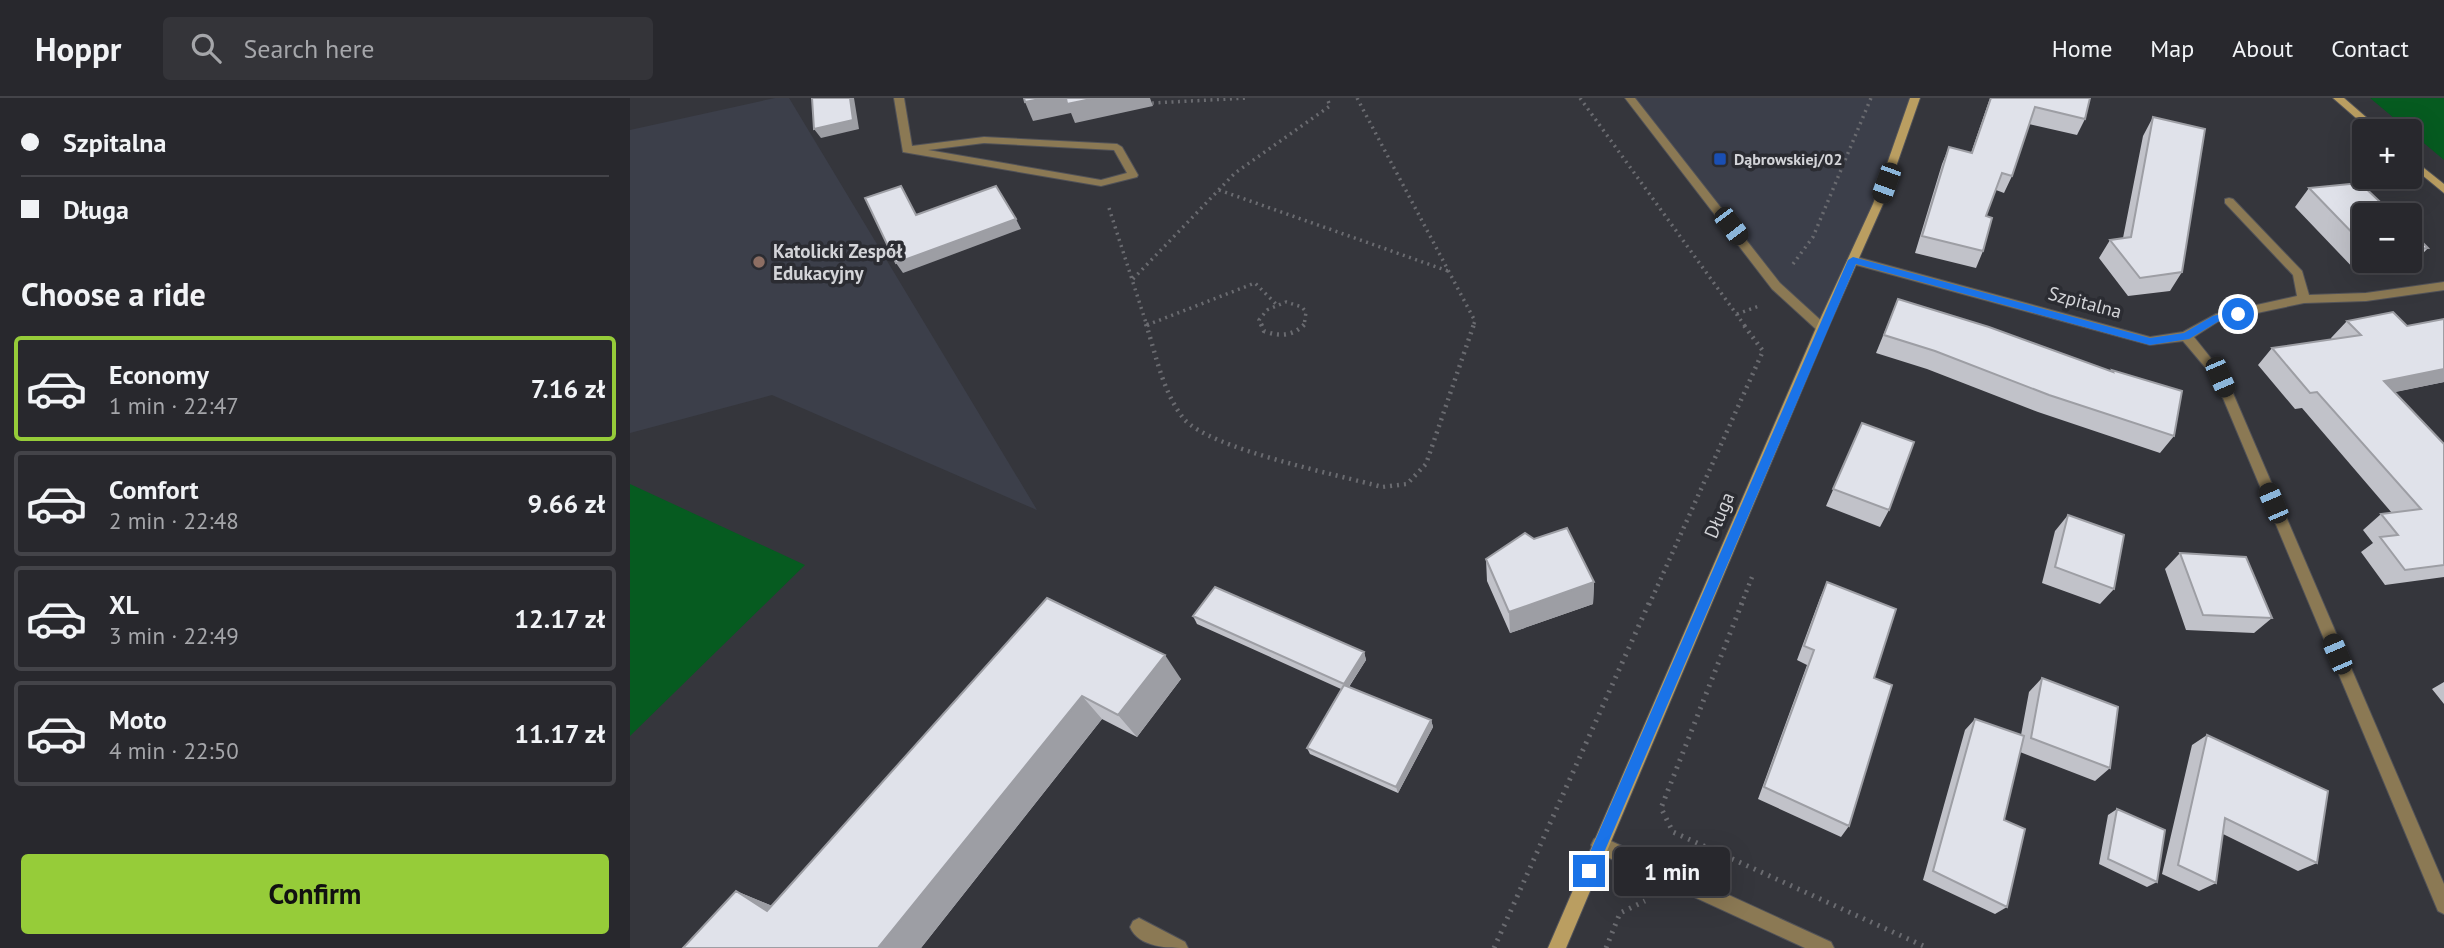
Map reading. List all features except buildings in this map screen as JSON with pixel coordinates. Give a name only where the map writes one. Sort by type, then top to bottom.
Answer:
[{"type":"street","points":[[900,98],[907,150]]},
{"type":"street","points":[[1630,98],[1776,286],[1822,328]]},
{"type":"street","name":"Długa","points":[[1557,948],[1822,328],[1878,204],[1916,98]]},
{"type":"street","points":[[2338,98],[2363,119]]},
{"type":"street","points":[[984,140],[1118,147],[1133,175],[1101,183],[907,150],[984,140]]},
{"type":"street","points":[[2422,171],[2444,190]]},
{"type":"street","points":[[2229,201],[2298,274],[2304,299]]},
{"type":"street","name":"Szpitalna","points":[[1853,260],[2150,341],[2186,336],[2216,318],[2304,299],[2366,297],[2444,286]]},
{"type":"street","points":[[2186,336],[2220,377],[2444,905]]},
{"type":"street","points":[[1600,845],[1825,948]]},
{"type":"street","points":[[1139,927],[1179,948]]},
{"type":"path","points":[[1152,103],[1248,98]]},
{"type":"path","points":[[1132,280],[1236,173],[1330,106],[1327,98]]},
{"type":"path","points":[[1101,183],[1179,414],[1198,432],[1229,445],[1382,487],[1407,484],[1426,464],[1475,321],[1356,98]]},
{"type":"path","points":[[1494,948],[1763,351],[1580,98]]},
{"type":"path","points":[[1737,314],[1760,306],[1813,237],[1871,98]]},
{"type":"path","points":[[1219,190],[1449,271]]},
{"type":"path","points":[[1147,325],[1255,283],[1276,304]]},
{"type":"path","points":[[1286,302],[1302,307],[1306,312],[1305,325],[1290,334],[1280,336],[1264,331],[1259,320],[1262,313],[1276,304],[1286,302]]},
{"type":"path","points":[[1673,832],[1928,948]]},
{"type":"path","points":[[1606,948],[1620,913],[1647,900]]},
{"type":"shaded area","name":"Katolicki Zespół Edukacyjny","points":[[775,98],[789,98],[1037,510],[772,395],[630,433],[630,130]]},
{"type":"shaded area","points":[[1630,98],[1915,98],[1878,204],[1822,328],[1776,286]]},
{"type":"green space","points":[[2370,98],[2444,98],[2444,160],[2422,142],[2422,119],[2395,119]]},
{"type":"green space","points":[[630,484],[805,565],[630,736]]},
{"type":"place","name":"Dąbrowskiej/02","points":[[1720,159]]},
{"type":"place","name":"Katolicki Zespół Edukacyjny","points":[[759,262]]},
{"type":"route","points":[[1589,871],[1853,260],[2150,341],[2186,336],[2216,318],[2238,314]]}]
